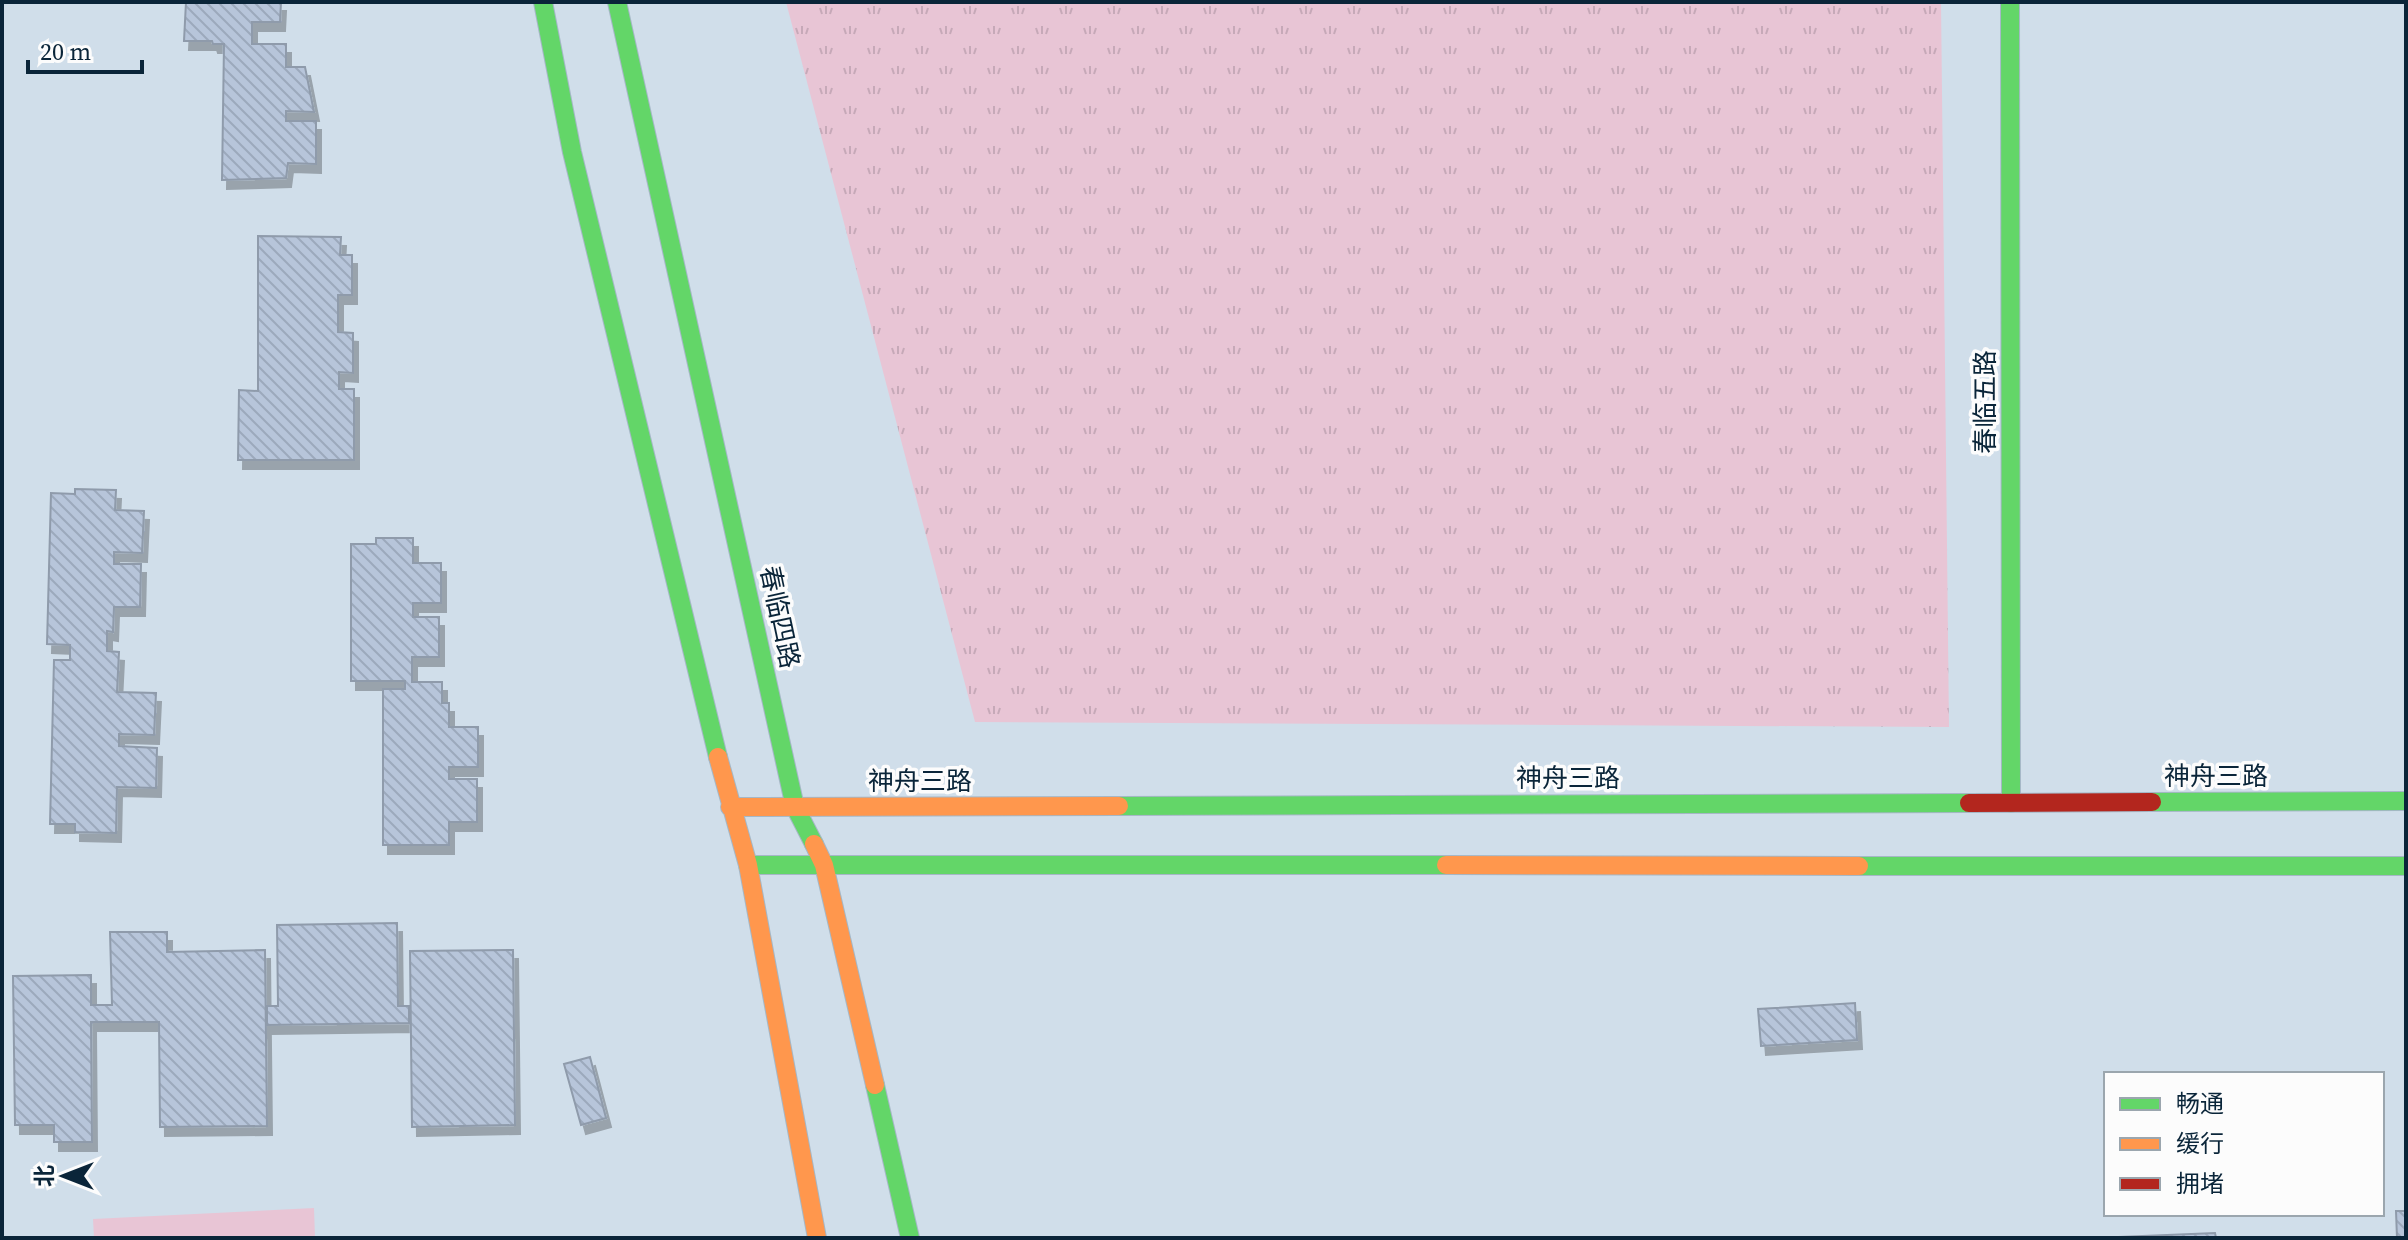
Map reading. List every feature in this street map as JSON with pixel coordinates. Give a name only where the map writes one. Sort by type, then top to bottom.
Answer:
[{"type":"street","points":[[543,2],[572,152],[730,807],[748,865],[817,1238]]},
{"type":"street","name":"春临四路","points":[[617,2],[795,807],[824,865],[910,1238]]},
{"type":"street","name":"春临五路","points":[[2010,2],[2011,803]]},
{"type":"street","name":"神舟三路","points":[[730,807],[2406,801]]},
{"type":"street","points":[[748,865],[2406,866]]},
{"type":"green space","points":[[786,2],[1941,2],[1949,727],[975,722]]},
{"type":"green space","points":[[314,1208],[315,1238],[94,1238],[93,1219]]},
{"type":"building","points":[[186,2],[281,2],[280,22],[252,22],[252,44],[286,44],[286,67],[305,67],[314,112],[286,111],[286,121],[316,121],[316,164],[288,163],[286,178],[222,180],[224,44],[184,41]]},
{"type":"building","points":[[258,236],[341,237],[340,255],[352,255],[352,295],[338,295],[338,332],[353,333],[353,373],[339,372],[339,389],[354,389],[354,460],[238,460],[239,390],[258,391]]},
{"type":"building","points":[[75,489],[116,490],[115,510],[144,511],[142,553],[114,552],[114,564],[141,564],[140,607],[114,607],[113,632],[107,631],[107,651],[119,652],[117,692],[156,693],[154,735],[119,734],[119,746],[157,748],[156,788],[117,787],[116,833],[75,832],[75,824],[50,824],[54,660],[70,660],[70,645],[47,644],[51,493],[75,494]]},
{"type":"building","points":[[376,538],[413,538],[413,563],[441,563],[441,603],[413,603],[413,617],[439,617],[439,657],[412,657],[412,682],[442,682],[442,703],[449,703],[449,727],[478,727],[478,767],[449,767],[449,779],[477,779],[477,822],[449,822],[449,845],[383,845],[383,689],[405,689],[405,681],[351,681],[351,544],[376,544]]},
{"type":"building","points":[[397,923],[398,1006],[409,1006],[409,1023],[267,1025],[267,1006],[278,1006],[277,925]]},
{"type":"building","points":[[110,932],[167,932],[167,952],[265,950],[267,1126],[160,1127],[159,1022],[91,1022],[92,1142],[54,1142],[54,1125],[15,1125],[13,976],[91,975],[91,1005],[112,1005]]},
{"type":"building","points":[[513,950],[515,1125],[412,1127],[410,951]]},
{"type":"building","points":[[1855,1003],[1857,1040],[1761,1046],[1758,1009]]},
{"type":"building","points":[[590,1057],[606,1118],[581,1125],[564,1064]]},
{"type":"building","points":[[2396,1211],[2406,1211],[2406,1238],[2397,1238]]},
{"type":"building","points":[[2215,1233],[2216,1238],[2119,1238],[2119,1237]]},
{"type":"traffic: fast","points":[[543,2],[572,152],[718,757]]},
{"type":"traffic: fast","points":[[617,2],[795,807],[814,844]]},
{"type":"traffic: fast","points":[[2010,2],[2011,803]]},
{"type":"traffic: fast","points":[[2152,802],[2406,801]]},
{"type":"traffic: fast","points":[[1119,806],[1969,803]]},
{"type":"traffic: fast","points":[[748,865],[1446,865]]},
{"type":"traffic: fast","points":[[1859,866],[2406,866]]},
{"type":"traffic: fast","points":[[875,1085],[910,1238]]},
{"type":"traffic: slow","points":[[718,757],[748,865],[817,1238]]},
{"type":"traffic: slow","points":[[730,807],[1119,806]]},
{"type":"traffic: slow","points":[[814,844],[824,865],[875,1085]]},
{"type":"traffic: slow","points":[[1446,865],[1859,866]]},
{"type":"traffic: jam","points":[[1969,803],[2152,802]]}]
